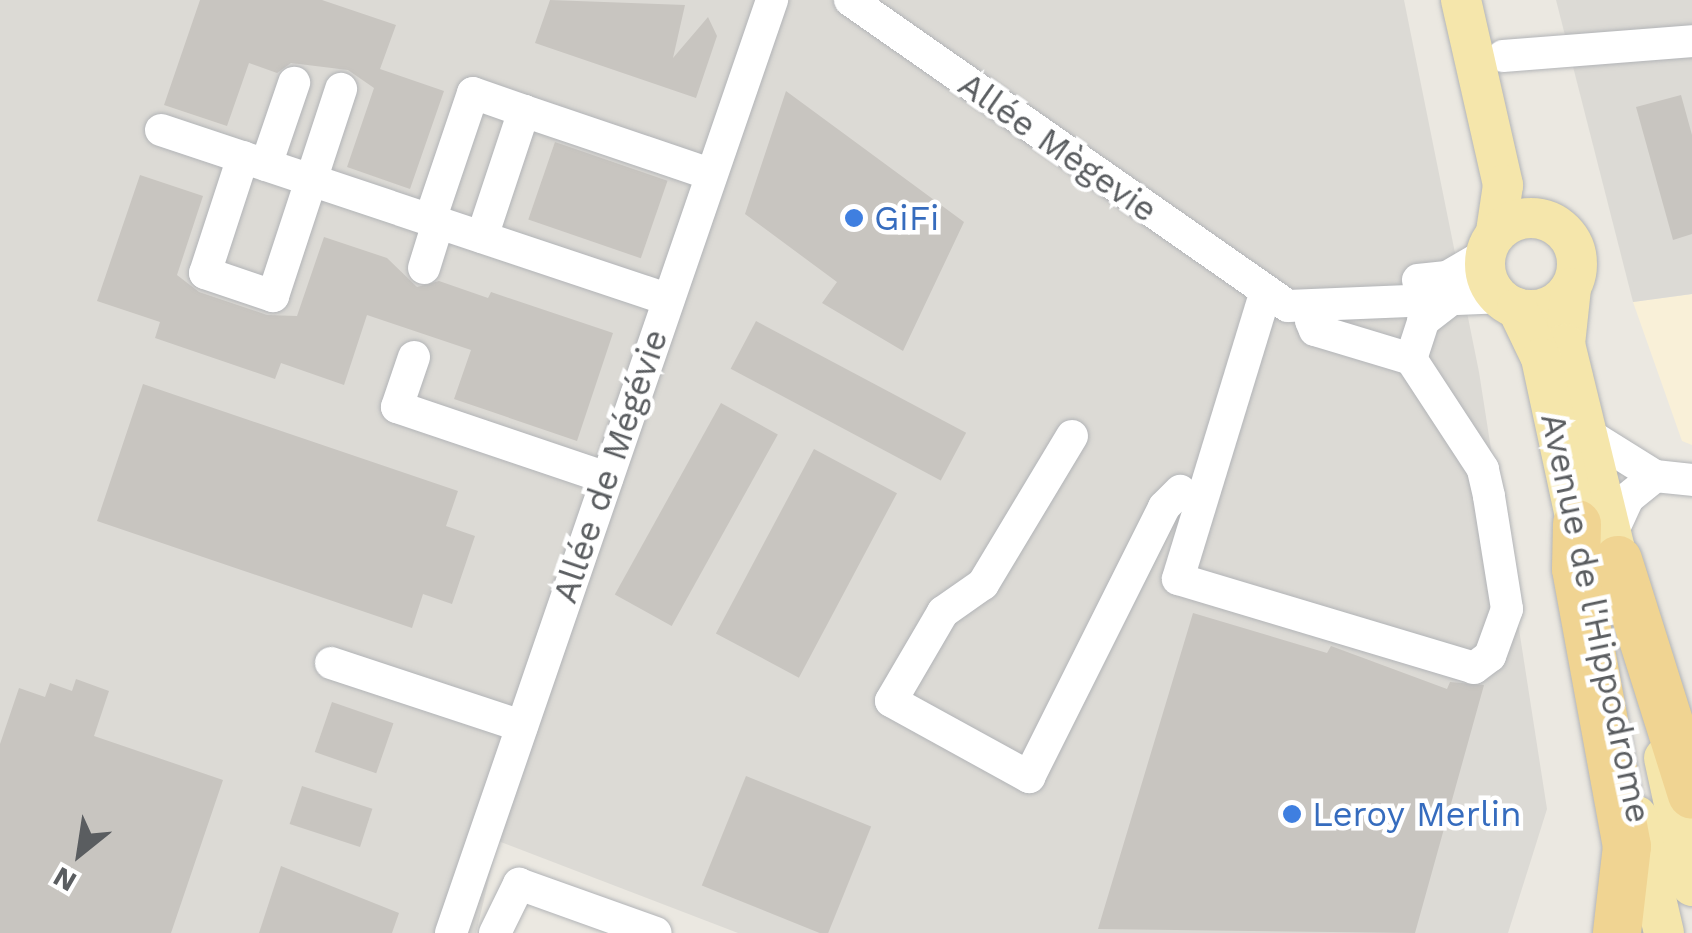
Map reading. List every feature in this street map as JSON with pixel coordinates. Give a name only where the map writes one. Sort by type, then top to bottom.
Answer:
[{"type":"highway","points":[[1617,933],[1628,846],[1576,569],[1602,540],[1692,795]]},
{"type":"main road","points":[[1461,0],[1503,185],[1490,244],[1508,302],[1548,307],[1572,288],[1576,251],[1531,189],[1489,0]]},
{"type":"main road","points":[[1490,244],[1523,218],[1553,222]]},
{"type":"main road","name":"Avenue de l'Hippodrome","points":[[1572,288],[1564,332],[1602,540],[1664,933]]},
{"type":"main road","name":"Avenue de l'Hippodrome","points":[[1508,302],[1541,358],[1602,540],[1692,886]]},
{"type":"street","name":"Allée de Mégévie","points":[[451,933],[772,0]]},
{"type":"street","name":"Allée Mègevie","points":[[850,0],[1265,294],[1288,306],[1458,294],[1508,302]]},
{"type":"street","points":[[1502,56],[1692,41]]},
{"type":"street","points":[[294,83],[205,273],[273,296],[342,89]]},
{"type":"street","points":[[424,268],[434,221],[473,94],[710,174]]},
{"type":"street","points":[[482,237],[524,111]]},
{"type":"street","points":[[161,130],[255,161],[387,228]]},
{"type":"street","points":[[308,190],[434,221],[667,299]]},
{"type":"street","points":[[1320,306],[1311,321],[1315,330],[1411,359],[1483,469],[1506,608],[1490,656],[1474,668],[1178,579],[1265,294],[1446,277],[1490,244]]},
{"type":"street","points":[[1411,359],[1423,321],[1458,294]]},
{"type":"street","points":[[414,357],[397,407],[606,478]]},
{"type":"street","points":[[1583,430],[1655,476],[1692,480]]},
{"type":"street","points":[[1072,436],[983,584],[943,612],[890,701],[1029,777],[1164,507],[1180,491]]},
{"type":"street","points":[[1602,540],[1628,498],[1655,476]]},
{"type":"street","points":[[332,663],[522,726]]},
{"type":"street","points":[[478,856],[519,884],[656,933]]},
{"type":"street","points":[[478,856],[641,918],[656,933]]},
{"type":"street","points":[[495,933],[519,884]]},
{"type":"shaded area","points":[[0,0],[1404,0],[1479,372],[1547,809],[1508,933],[738,933],[498,841],[476,933],[0,933]]},
{"type":"shaded area","points":[[1556,0],[1692,0],[1692,294],[1633,302]]},
{"type":"shaded area","points":[[1692,294],[1692,445],[1682,441],[1633,302]]},
{"type":"building","points":[[200,0],[322,0],[396,25],[380,69],[444,91],[410,189],[347,167],[374,88],[348,70],[291,63],[277,73],[249,63],[227,126],[164,105]]},
{"type":"building","points":[[550,0],[685,5],[673,58],[708,17],[717,36],[696,98],[535,43]]},
{"type":"building","name":"GiFi","points":[[786,91],[964,222],[903,351],[822,303],[837,282],[745,214]]},
{"type":"building","points":[[1681,95],[1692,135],[1692,234],[1673,240],[1636,107]]},
{"type":"building","points":[[555,142],[668,181],[641,258],[528,220]]},
{"type":"building","points":[[140,175],[203,196],[177,275],[199,292],[267,315],[297,316],[324,237],[387,258],[417,287],[439,281],[488,298],[491,292],[613,333],[577,441],[454,399],[471,350],[367,315],[344,385],[281,363],[275,379],[155,338],[160,322],[97,301]]},
{"type":"building","points":[[756,321],[966,433],[941,480],[731,369]]},
{"type":"building","points":[[143,384],[458,491],[446,526],[475,536],[452,604],[423,594],[412,628],[97,521]]},
{"type":"building","points":[[721,403],[778,435],[672,626],[615,595]]},
{"type":"building","points":[[814,449],[897,493],[799,678],[716,634]]},
{"type":"building","name":"Leroy Merlin","points":[[1193,613],[1327,653],[1331,646],[1447,689],[1450,682],[1484,685],[1415,933],[1098,929]]},
{"type":"building","points":[[76,679],[109,691],[94,736],[223,780],[171,933],[0,933],[0,744],[19,688],[45,697],[50,683],[72,691]]},
{"type":"building","points":[[332,702],[393,723],[376,773],[315,752]]},
{"type":"building","points":[[746,776],[871,827],[828,933],[820,933],[702,885]]},
{"type":"building","points":[[302,786],[372,809],[360,847],[290,824]]},
{"type":"building","points":[[281,866],[399,913],[392,933],[259,933]]},
{"type":"place","name":"GiFi","points":[[854,218]]},
{"type":"place","name":"Leroy Merlin","points":[[1292,814]]}]
